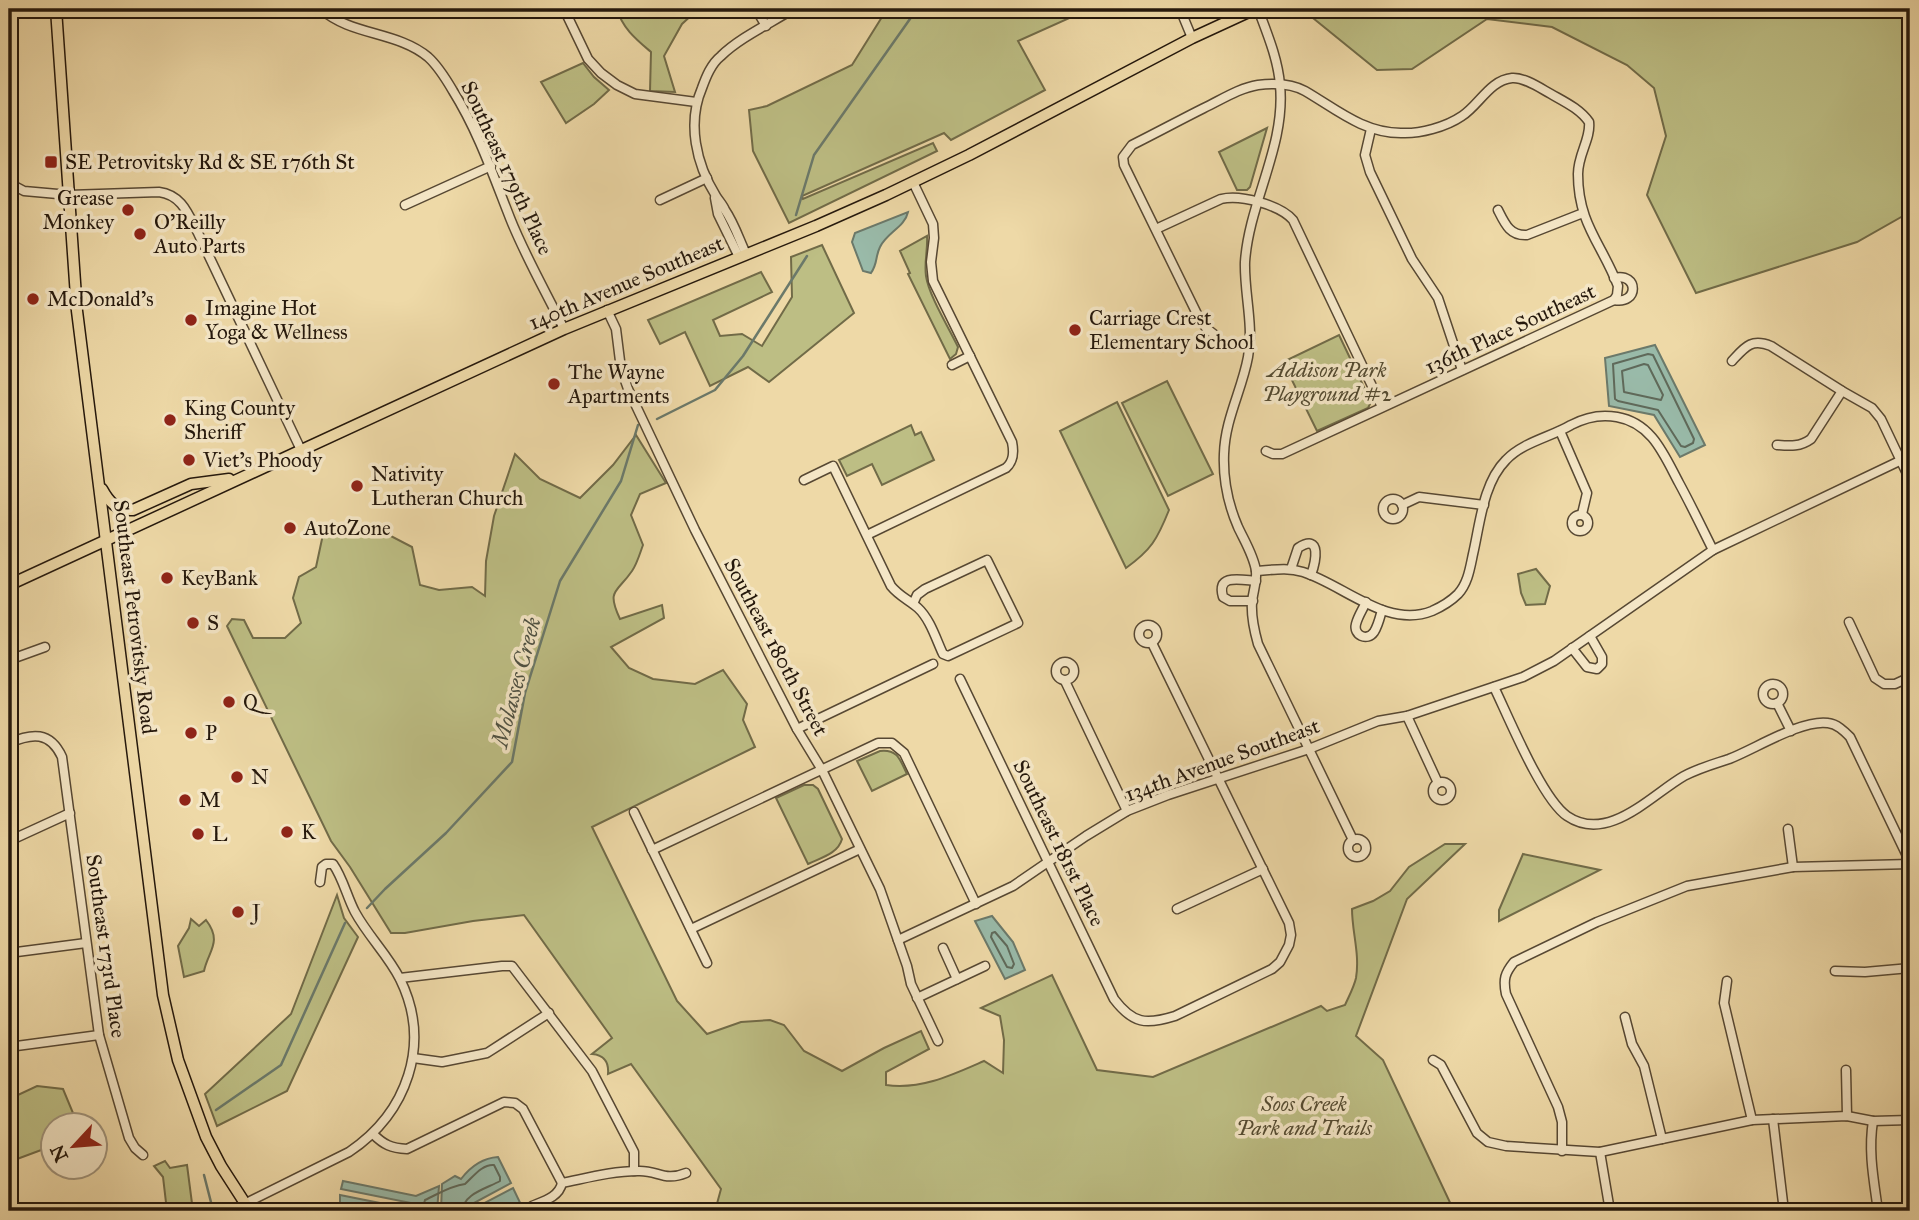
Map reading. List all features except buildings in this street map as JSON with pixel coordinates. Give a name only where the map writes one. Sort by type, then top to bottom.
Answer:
[{"type":"main road","name":"Southeast Petrovitsky Road","points":[[56,9],[77,311],[163,995],[178,1060],[206,1137],[247,1207]]},
{"type":"main road","name":"140th Avenue Southeast","points":[[9,585],[564,329],[816,226],[968,155],[1192,38],[1256,9]]},
{"type":"main road","points":[[99,484],[112,505],[133,510],[191,484],[240,478]]},
{"type":"street","name":"Southeast 179th Place","points":[[321,9],[331,18],[346,25],[404,43],[428,57],[445,78],[464,109],[491,166],[511,220],[564,329]]},
{"type":"street","points":[[564,9],[588,59],[617,85],[635,94],[696,102]]},
{"type":"street","points":[[756,9],[766,26]]},
{"type":"street","points":[[742,255],[726,210],[715,195],[697,151],[693,129],[696,102],[707,74],[718,58],[793,9]]},
{"type":"street","points":[[1180,9],[1192,38]]},
{"type":"street","points":[[1256,9],[1273,52],[1280,84],[1280,113],[1251,226],[1245,261],[1250,325],[1249,352],[1226,432],[1224,477],[1231,509],[1256,571],[1252,622],[1258,644],[1353,840]]},
{"type":"street","points":[[1215,335],[1198,316],[1124,165],[1123,157],[1132,145],[1234,93],[1256,85],[1291,85],[1371,129],[1403,134],[1426,130],[1464,116],[1496,84],[1505,79],[1516,77],[1539,87],[1581,111],[1590,122],[1589,135],[1579,163],[1583,213],[1614,278]]},
{"type":"street","points":[[1371,129],[1365,155],[1370,172],[1412,259],[1438,298],[1462,370]]},
{"type":"street","points":[[405,205],[491,166]]},
{"type":"street","points":[[660,200],[707,178]]},
{"type":"street","points":[[867,535],[1006,468],[1014,450],[933,281],[933,224],[913,181]]},
{"type":"street","points":[[9,183],[24,191],[69,195],[159,192],[175,197],[184,205],[302,450]]},
{"type":"street","points":[[1156,229],[1221,199],[1239,197],[1287,214],[1293,220],[1382,407]]},
{"type":"street","points":[[1498,210],[1509,230],[1518,236],[1583,213]]},
{"type":"street","name":"136th Place Southeast","points":[[1266,451],[1282,454],[1614,300],[1623,301],[1632,291],[1632,284],[1627,278],[1614,278],[1618,290],[1614,300]]},
{"type":"street","name":"Southeast 180th Street","points":[[607,310],[616,330],[621,369],[628,389],[690,519],[797,729],[822,770],[880,889],[911,984],[938,1041]]},
{"type":"street","points":[[1732,361],[1751,343],[1761,342],[1872,408],[1881,419],[1910,480]]},
{"type":"street","points":[[952,365],[970,356]]},
{"type":"street","points":[[1777,445],[1795,446],[1811,439],[1842,391]]},
{"type":"street","points":[[1256,571],[1291,569],[1311,575],[1382,610],[1411,616],[1444,605],[1459,593],[1468,576],[1484,505],[1493,480],[1506,460],[1526,445],[1583,419],[1607,415],[1630,419],[1644,428],[1660,446],[1713,550]]},
{"type":"street","points":[[1560,431],[1587,493],[1581,514]]},
{"type":"street","name":"134th Avenue Southeast","points":[[898,940],[1013,887],[1127,811],[1309,749],[1378,722],[1407,716],[1523,677],[1554,661],[1713,550],[1910,456]]},
{"type":"street","points":[[804,480],[833,466],[891,586],[924,614],[943,654],[948,656],[1018,623],[987,559],[925,589],[917,595],[913,604]]},
{"type":"street","points":[[1402,505],[1419,497],[1484,505]]},
{"type":"street","points":[[1291,569],[1298,548],[1307,544],[1314,547],[1317,553],[1311,575]]},
{"type":"street","points":[[1253,601],[1230,601],[1223,597],[1221,588],[1230,580],[1256,581]]},
{"type":"street","points":[[1366,602],[1355,625],[1356,632],[1361,636],[1368,637],[1373,633],[1382,610]]},
{"type":"street","points":[[1849,622],[1875,678],[1884,684],[1895,684],[1910,677]]},
{"type":"street","points":[[1572,648],[1587,667],[1597,668],[1602,664],[1602,657],[1590,636]]},
{"type":"street","points":[[1152,643],[1263,869],[1177,909]]},
{"type":"street","points":[[9,660],[45,647]]},
{"type":"street","points":[[797,729],[933,664]]},
{"type":"street","name":"Southeast 181st Place","points":[[960,679],[1114,999],[1133,1018],[1143,1023],[1175,1016],[1272,969],[1280,962],[1288,948],[1291,935],[1289,923],[1263,869]]},
{"type":"street","points":[[1065,681],[1127,811]]},
{"type":"street","points":[[1494,687],[1550,799],[1565,815],[1581,824],[1610,822],[1644,805],[1684,776],[1791,731],[1816,723],[1829,723],[1841,728],[1850,737],[1910,863],[1793,867],[1686,886],[1597,922],[1514,962],[1506,972],[1503,982],[1506,994],[1558,1107],[1562,1122],[1563,1151]]},
{"type":"street","points":[[1777,703],[1791,731]]},
{"type":"street","points":[[1407,716],[1438,783]]},
{"type":"street","name":"Southeast 173rd Place","points":[[9,743],[20,738],[37,736],[48,739],[58,749],[64,764],[99,1035],[129,1138],[143,1155]]},
{"type":"street","points":[[652,850],[878,743],[892,743],[904,753],[976,904]]},
{"type":"street","points":[[634,812],[707,963]]},
{"type":"street","points":[[9,841],[70,813]]},
{"type":"street","points":[[1788,830],[1793,867]]},
{"type":"street","points":[[691,929],[860,849]]},
{"type":"street","points":[[230,1211],[247,1207],[349,1152],[373,1134],[395,1105],[408,1079],[413,1058],[412,1015],[400,978],[354,911],[333,864],[322,867],[320,882]]},
{"type":"street","points":[[9,953],[86,943]]},
{"type":"street","points":[[943,948],[957,979]]},
{"type":"street","points":[[400,978],[512,966],[592,1071],[634,1152],[634,1171]]},
{"type":"street","points":[[917,998],[985,966]]},
{"type":"street","points":[[1835,971],[1865,972],[1910,968]]},
{"type":"street","points":[[1727,981],[1724,1003],[1752,1120]]},
{"type":"street","points":[[413,1058],[442,1062],[487,1053],[549,1013]]},
{"type":"street","points":[[1625,1017],[1632,1044],[1644,1066],[1662,1139]]},
{"type":"street","points":[[9,1047],[99,1035]]},
{"type":"street","points":[[1433,1059],[1441,1065],[1477,1133],[1488,1142],[1506,1146],[1600,1152],[1752,1120],[1847,1116],[1873,1121],[1910,1120]]},
{"type":"street","points":[[1846,1070],[1847,1116]]},
{"type":"street","points":[[373,1134],[383,1144],[407,1149],[504,1102],[515,1104],[523,1109],[562,1183],[559,1192],[554,1196],[532,1206]]},
{"type":"street","points":[[1773,1119],[1784,1211]]},
{"type":"street","points":[[1873,1121],[1870,1138],[1878,1211]]},
{"type":"street","points":[[1600,1152],[1610,1211]]},
{"type":"street","points":[[562,1183],[634,1171],[669,1178],[686,1173]]},
{"type":"green space","points":[[617,9],[689,9],[693,14],[682,24],[664,56],[675,92],[650,91],[651,52],[626,28]]},
{"type":"green space","points":[[887,9],[1133,9],[1106,18],[1087,10],[1018,41],[1045,90],[951,140],[944,133],[802,196],[803,199],[933,143],[937,151],[789,223],[753,151],[749,110],[767,106],[852,65]]},
{"type":"green space","points":[[1319,9],[1910,9],[1910,212],[1857,242],[1696,293],[1647,195],[1666,136],[1654,88],[1627,65],[1552,27],[1487,19],[1412,69],[1377,70],[1308,14]]},
{"type":"green space","points":[[583,63],[609,90],[566,123],[541,82]]},
{"type":"green space","points":[[1267,128],[1250,187],[1247,190],[1237,190],[1219,152]]},
{"type":"green space","points":[[927,236],[928,284],[958,347],[956,354],[950,359],[908,274],[910,273],[900,251]]},
{"type":"green space","points":[[822,245],[854,313],[769,382],[748,367],[710,386],[685,332],[660,344],[648,320],[761,272],[772,292],[713,320],[720,336],[742,334],[762,346],[792,297],[791,257]]},
{"type":"green space","name":"Addison Park Playground #2","points":[[1339,335],[1371,402],[1368,408],[1317,431],[1283,362]]},
{"type":"green space","points":[[1167,381],[1213,474],[1168,496],[1122,403]]},
{"type":"green space","points":[[1117,402],[1169,510],[1152,544],[1126,568],[1060,431]]},
{"type":"green space","points":[[911,425],[915,435],[921,432],[934,460],[882,485],[872,464],[847,476],[839,460]]},
{"type":"green space","name":"Soos Creek Park and Trails","points":[[636,435],[666,483],[640,494],[631,515],[643,545],[634,568],[615,592],[614,602],[620,619],[662,605],[664,618],[611,647],[629,668],[653,679],[695,684],[723,670],[747,704],[743,720],[755,747],[592,827],[677,1001],[707,1034],[741,1022],[770,1020],[784,1025],[804,1051],[842,1071],[921,1031],[929,1049],[886,1072],[886,1085],[924,1083],[984,1061],[1003,1073],[1004,1040],[1000,1016],[981,1008],[1052,975],[1097,1070],[1153,1077],[1321,1006],[1327,1011],[1345,1005],[1354,985],[1357,969],[1352,909],[1390,891],[1409,867],[1445,844],[1465,844],[1407,899],[1356,1036],[1383,1060],[1454,1211],[715,1211],[721,1189],[631,1064],[608,1074],[605,1060],[592,1054],[612,1038],[524,915],[391,933],[331,841],[227,626],[232,619],[244,620],[253,638],[285,638],[301,623],[293,598],[299,577],[316,567],[325,525],[363,534],[389,535],[412,547],[420,585],[439,590],[472,587],[485,596],[486,561],[494,516],[515,454],[540,479],[580,498],[613,465]]},
{"type":"green space","points":[[1536,569],[1550,586],[1545,604],[1526,605],[1518,574]]},
{"type":"green space","points":[[880,751],[895,754],[907,774],[872,791],[857,761]]},
{"type":"green space","points":[[804,785],[813,785],[818,789],[842,839],[833,852],[808,864],[776,798]]},
{"type":"green space","points":[[1523,854],[1600,870],[1499,921],[1499,910]]},
{"type":"green space","points":[[337,895],[344,918],[358,937],[287,1091],[217,1126],[205,1094],[291,1014]]},
{"type":"green space","points":[[191,919],[199,926],[206,920],[214,941],[204,971],[184,977],[178,946],[189,928]]},
{"type":"green space","points":[[37,1086],[63,1089],[73,1112],[38,1112],[38,1151],[9,1162],[9,1096]]},
{"type":"green space","points":[[165,1161],[170,1168],[187,1165],[193,1211],[167,1211],[163,1177],[154,1166]]},
{"type":"water","points":[[908,212],[903,222],[883,242],[871,273],[863,271],[852,242],[855,233]]},
{"type":"water","points":[[1655,345],[1705,445],[1680,457],[1654,415],[1609,406],[1605,358]]},
{"type":"water","points":[[992,916],[1013,942],[1025,970],[1005,979],[975,921]]},
{"type":"water","points":[[498,1157],[511,1183],[472,1204],[467,1211],[441,1211],[442,1184],[455,1176],[461,1179],[477,1164]]},
{"type":"water","points":[[343,1181],[416,1196],[439,1186],[437,1211],[340,1209],[340,1195],[415,1210],[416,1204],[341,1189]]},
{"type":"water","points":[[513,1188],[524,1211],[471,1211],[471,1210]]},
{"type":"waterway","name":"Molasses Creek","points":[[796,215],[814,155],[917,9]]},
{"type":"waterway","name":"Molasses Creek","points":[[657,419],[715,390],[743,356],[807,256]]},
{"type":"waterway","name":"Molasses Creek","points":[[367,908],[446,833],[512,762],[525,693],[560,581],[621,481],[638,425]]},
{"type":"waterway","name":"Molasses Creek","points":[[216,1110],[281,1065],[345,923]]},
{"type":"waterway","name":"Molasses Creek","points":[[204,1175],[213,1210]]},
{"type":"place","name":"SE Petrovitsky Rd & SE 176th St","points":[[51,162]]},
{"type":"place","name":"Grease Monkey","points":[[128,210]]},
{"type":"place","name":"O'Reilly Auto Parts","points":[[140,234]]},
{"type":"place","name":"McDonald's","points":[[33,299]]},
{"type":"place","name":"Imagine Hot Yoga & Wellness","points":[[191,320]]},
{"type":"place","name":"Carriage Crest Elementary School","points":[[1075,330]]},
{"type":"place","name":"The Wayne Apartments","points":[[554,384]]},
{"type":"place","name":"King County Sheriff","points":[[170,420]]},
{"type":"place","name":"Viet's Phoody","points":[[189,460]]},
{"type":"place","name":"Nativity Lutheran Church","points":[[357,486]]},
{"type":"place","name":"AutoZone","points":[[290,528]]},
{"type":"place","name":"KeyBank","points":[[167,578]]},
{"type":"place","name":"S","points":[[193,623]]},
{"type":"place","name":"Q","points":[[229,702]]},
{"type":"place","name":"P","points":[[191,733]]},
{"type":"place","name":"N","points":[[237,777]]},
{"type":"place","name":"M","points":[[185,800]]},
{"type":"place","name":"K","points":[[287,832]]},
{"type":"place","name":"L","points":[[198,834]]},
{"type":"place","name":"J","points":[[238,912]]}]
